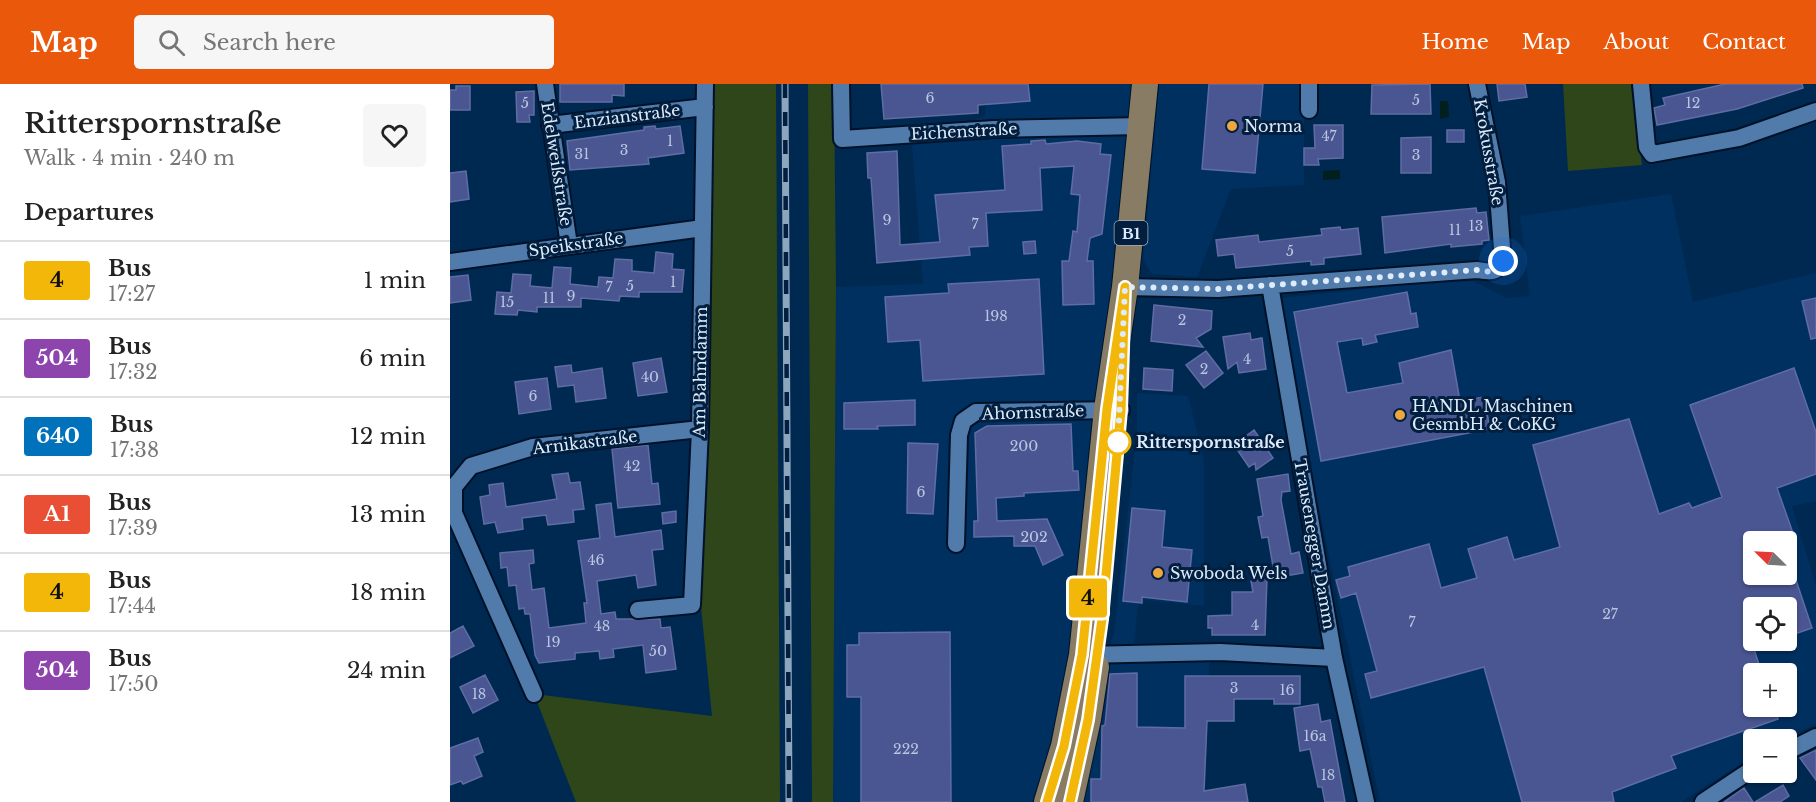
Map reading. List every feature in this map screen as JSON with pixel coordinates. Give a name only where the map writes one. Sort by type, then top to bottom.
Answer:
[{"type":"main road","name":"B1","points":[[1070,802],[1088,720],[1090,656],[1145,84]]},
{"type":"main road","name":"B1","points":[[1047,802],[1090,656]]},
{"type":"street","name":"Edelweißstraße","points":[[545,84],[569,245]]},
{"type":"street","name":"Am Bahndamm","points":[[638,610],[692,605],[700,429],[705,84]]},
{"type":"street","name":"Eichenstraße","points":[[841,84],[842,139],[994,129],[1142,126]]},
{"type":"street","points":[[1309,84],[1310,110]]},
{"type":"street","name":"Krokusstraße","points":[[1270,285],[1477,270],[1491,273],[1498,269],[1503,261],[1497,182],[1477,84]]},
{"type":"street","points":[[1641,84],[1647,147],[1652,154],[1738,138],[1816,111]]},
{"type":"street","name":"Enzianstraße","points":[[550,125],[705,106]]},
{"type":"street","name":"Speikstraße","points":[[450,262],[703,228]]},
{"type":"street","points":[[1125,287],[1218,289],[1270,285]]},
{"type":"street","name":"Trausenegger Damm","points":[[1270,285],[1334,658],[1366,802]]},
{"type":"street","name":"Ahornstraße","points":[[956,544],[959,435],[963,421],[976,412],[1114,410]]},
{"type":"street","name":"Arnikastraße","points":[[534,694],[454,513],[454,487],[459,478],[471,466],[533,447],[700,429]]},
{"type":"street","points":[[1090,656],[1220,651],[1334,658]]},
{"type":"street","points":[[1797,746],[1816,737]]},
{"type":"street","points":[[1703,802],[1743,775]]},
{"type":"shaded area","points":[[987,84],[1131,84],[1116,245],[1072,635],[1053,733],[1032,802],[833,802],[836,287],[923,284],[912,146],[985,116]]},
{"type":"shaded area","points":[[1159,84],[1304,84],[1304,185],[1231,189],[1197,277],[1152,274],[1143,260]]},
{"type":"shaded area","points":[[1440,101],[1448,101],[1449,117],[1440,119]]},
{"type":"shaded area","points":[[1340,170],[1340,179],[1323,180],[1323,171]]},
{"type":"shaded area","points":[[1671,194],[1693,302],[1816,273],[1816,501],[1792,506],[1816,586],[1816,724],[1797,733],[1797,729],[1743,729],[1743,762],[1681,802],[1380,802],[1311,469],[1281,298],[1422,283],[1473,281],[1507,298],[1530,296],[1520,216]]},
{"type":"shaded area","points":[[1137,393],[1188,396],[1204,460],[1204,606],[1144,600],[1143,605],[1138,605],[1134,643],[1210,644],[1205,790],[1188,792],[1188,802],[1083,802],[1092,765],[1104,672],[1114,631],[1137,434]]},
{"type":"green space","points":[[710,84],[776,84],[780,802],[576,802],[534,694],[712,716],[701,607]]},
{"type":"green space","points":[[808,84],[834,84],[836,287],[833,802],[812,802]]},
{"type":"green space","points":[[1563,84],[1631,84],[1642,165],[1568,171]]},
{"type":"building","points":[[560,84],[624,84],[624,96],[612,95],[612,102],[560,102]]},
{"type":"building","points":[[881,84],[1028,84],[1030,101],[978,105],[978,113],[884,119]]},
{"type":"building","name":"Norma","points":[[1209,84],[1263,84],[1255,173],[1202,169]]},
{"type":"building","points":[[1430,84],[1431,114],[1371,114],[1372,85]]},
{"type":"building","points":[[1497,84],[1525,84],[1527,97],[1499,101]]},
{"type":"building","points":[[1725,84],[1802,84],[1803,88],[1737,109],[1657,125],[1654,108],[1665,105],[1663,98]]},
{"type":"building","points":[[456,86],[470,86],[470,110],[450,110],[450,90],[456,90]]},
{"type":"building","points":[[534,91],[534,115],[529,115],[530,122],[517,122],[516,92]]},
{"type":"building","points":[[1314,125],[1343,125],[1343,158],[1318,159],[1319,165],[1304,165],[1304,148],[1315,148]]},
{"type":"building","points":[[655,126],[656,129],[680,126],[684,153],[648,158],[649,164],[570,170],[567,141],[644,130],[644,127]]},
{"type":"building","points":[[1447,130],[1464,130],[1464,142],[1447,142]]},
{"type":"building","points":[[1431,137],[1431,173],[1401,173],[1401,138]]},
{"type":"building","points":[[1045,140],[1046,144],[1077,141],[1101,144],[1100,154],[1111,155],[1102,234],[1090,238],[1087,261],[1093,261],[1094,304],[1063,305],[1062,261],[1069,261],[1073,231],[1077,232],[1080,195],[1071,194],[1074,166],[1040,168],[1042,210],[986,213],[988,246],[969,247],[970,255],[877,263],[867,153],[897,151],[900,245],[940,242],[935,195],[1005,190],[1002,146],[1031,144],[1031,141]]},
{"type":"building","points":[[466,171],[469,199],[450,202],[450,173]]},
{"type":"building","points":[[1476,208],[1477,213],[1486,212],[1489,240],[1482,241],[1482,244],[1451,247],[1451,244],[1385,253],[1382,217]]},
{"type":"building","points":[[1340,227],[1341,230],[1358,228],[1361,254],[1324,258],[1324,264],[1311,265],[1311,261],[1236,268],[1234,254],[1218,256],[1216,240],[1258,235],[1259,242],[1322,235],[1321,229]]},
{"type":"building","points":[[1035,241],[1036,253],[1024,254],[1023,242]]},
{"type":"building","points":[[656,252],[673,254],[672,269],[684,270],[682,292],[639,292],[639,297],[620,296],[619,301],[581,298],[581,307],[537,307],[537,312],[518,310],[517,315],[495,314],[497,292],[511,293],[513,274],[531,275],[530,286],[552,288],[554,267],[571,268],[570,284],[598,287],[599,277],[613,278],[615,259],[632,260],[632,271],[654,273]]},
{"type":"building","points":[[468,275],[471,300],[450,303],[450,277]]},
{"type":"building","points":[[1039,279],[1044,374],[923,381],[920,340],[888,342],[885,297],[949,293],[948,284]]},
{"type":"building","name":"HANDL Maschinen GesmbH & CoKG","points":[[1407,292],[1411,314],[1416,313],[1418,327],[1375,335],[1377,342],[1363,345],[1362,338],[1337,342],[1347,393],[1403,383],[1399,363],[1451,350],[1460,401],[1484,397],[1490,429],[1321,461],[1294,312]]},
{"type":"building","points":[[1816,298],[1816,338],[1811,339],[1802,301]]},
{"type":"building","points":[[1154,305],[1212,311],[1211,329],[1196,338],[1203,347],[1151,341]]},
{"type":"building","points":[[1250,333],[1251,340],[1262,338],[1266,369],[1239,373],[1237,362],[1228,369],[1223,337]]},
{"type":"building","points":[[1206,351],[1223,373],[1204,388],[1186,365]]},
{"type":"building","points":[[661,358],[667,392],[638,396],[633,363]]},
{"type":"building","points":[[571,365],[572,373],[602,368],[606,398],[576,402],[574,385],[558,387],[555,367]]},
{"type":"building","points":[[1144,368],[1173,370],[1172,391],[1143,389]]},
{"type":"building","points":[[1794,368],[1816,432],[1816,474],[1777,488],[1792,531],[1743,531],[1743,585],[1797,585],[1797,583],[1812,628],[1797,633],[1797,597],[1743,597],[1743,651],[1755,651],[1758,663],[1743,663],[1743,717],[1777,717],[1778,719],[1743,729],[1743,731],[1671,756],[1676,768],[1612,792],[1614,802],[1522,802],[1484,667],[1371,698],[1365,674],[1377,671],[1356,593],[1341,598],[1336,580],[1350,576],[1348,567],[1429,544],[1441,588],[1477,578],[1468,549],[1507,537],[1514,560],[1560,547],[1533,445],[1629,419],[1659,514],[1689,503],[1692,508],[1722,497],[1690,405]]},
{"type":"building","points":[[547,378],[551,409],[519,414],[515,382]]},
{"type":"building","points":[[915,400],[915,425],[877,426],[878,429],[844,429],[844,403]]},
{"type":"building","points":[[1071,424],[1073,471],[1078,471],[1079,490],[1024,493],[1024,496],[996,498],[997,521],[1047,519],[1063,555],[1043,565],[1035,546],[1014,546],[1014,536],[974,537],[974,521],[978,521],[975,433],[987,426]]},
{"type":"building","points":[[1254,430],[1273,458],[1256,470],[1255,463],[1249,467],[1234,445]]},
{"type":"building","points":[[908,443],[938,444],[933,514],[907,513]]},
{"type":"building","points":[[648,445],[652,484],[658,483],[660,504],[618,508],[612,449]]},
{"type":"building","points":[[568,473],[570,483],[580,482],[584,509],[573,510],[574,522],[548,525],[546,515],[522,518],[523,529],[498,533],[495,522],[484,524],[480,497],[490,495],[489,485],[503,483],[506,507],[557,499],[552,475]]},
{"type":"building","points":[[1288,474],[1290,491],[1282,492],[1281,500],[1291,554],[1299,552],[1303,573],[1275,578],[1268,537],[1262,538],[1258,517],[1263,516],[1257,479]]},
{"type":"building","points":[[611,503],[615,537],[661,530],[663,549],[652,550],[656,585],[638,588],[636,575],[597,581],[601,614],[615,612],[616,619],[660,619],[661,628],[670,627],[676,669],[646,673],[643,645],[613,649],[614,657],[600,659],[599,651],[575,653],[575,659],[539,663],[535,655],[530,614],[525,614],[524,608],[519,609],[516,585],[509,586],[507,567],[501,568],[500,553],[533,550],[534,563],[529,564],[532,590],[544,588],[549,628],[586,623],[584,603],[587,603],[578,541],[600,538],[596,505]]},
{"type":"building","name":"Swoboda Wels","points":[[1132,508],[1165,511],[1162,547],[1192,550],[1187,602],[1142,597],[1142,603],[1123,601]]},
{"type":"building","points":[[676,511],[676,522],[663,524],[662,513]]},
{"type":"building","points":[[1267,578],[1265,635],[1212,635],[1212,628],[1208,628],[1208,616],[1232,615],[1232,592],[1253,592],[1251,581]]},
{"type":"building","points":[[463,626],[474,646],[450,658],[450,633]]},
{"type":"building","points":[[950,632],[951,802],[861,802],[861,697],[847,697],[847,645],[859,645],[859,633]]},
{"type":"building","points":[[1137,673],[1137,727],[1185,728],[1185,676],[1300,676],[1300,704],[1274,704],[1274,699],[1234,699],[1234,721],[1207,721],[1204,791],[1245,784],[1248,802],[1091,802],[1091,779],[1101,779],[1102,726],[1105,725],[1110,674]]},
{"type":"building","points":[[485,675],[498,700],[473,713],[460,687]]},
{"type":"building","points":[[1318,704],[1321,722],[1330,720],[1345,802],[1325,802],[1322,787],[1318,787],[1310,749],[1300,751],[1294,708]]},
{"type":"building","points":[[478,738],[483,752],[474,756],[482,776],[463,784],[461,781],[450,785],[450,748]]},
{"type":"building","points":[[1816,750],[1816,780],[1800,758]]},
{"type":"building","points":[[1783,785],[1789,796],[1780,802],[1755,802]]},
{"type":"building","points":[[1744,788],[1753,802],[1724,802]]},
{"type":"railway","points":[[785,84],[789,802]]},
{"type":"bus line","name":"4","points":[[1047,802],[1064,746],[1082,655],[1107,409],[1125,287],[1121,410],[1106,582],[1088,720],[1070,802]]},
{"type":"place","name":"Norma","points":[[1232,126]]},
{"type":"place","name":"HANDL Maschinen GesmbH & CoKG","points":[[1400,415]]},
{"type":"place","name":"Ritterspornstraße","points":[[1118,442]]},
{"type":"place","name":"Swoboda Wels","points":[[1158,573]]},
{"type":"route","points":[[1118,442],[1125,287],[1218,289],[1371,280],[1477,270],[1491,273],[1498,269],[1503,261]]}]
